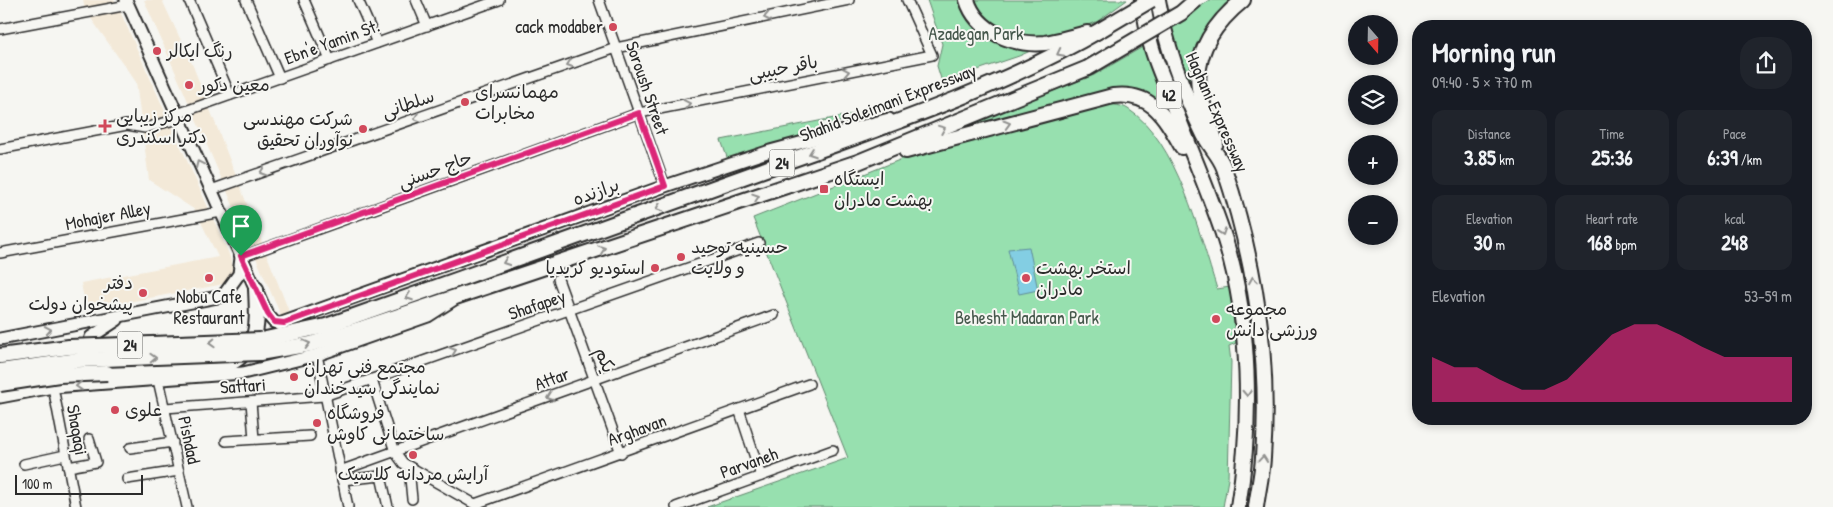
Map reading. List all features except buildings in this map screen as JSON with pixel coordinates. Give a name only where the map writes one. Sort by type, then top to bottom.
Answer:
[{"type":"highway","points":[[967,0],[978,21],[994,34],[1020,42],[1046,43],[1102,29]]},
{"type":"highway","name":"Haghani Expressway","points":[[1142,0],[1151,45],[1231,262],[1244,345],[1247,429],[1246,461],[1238,507]]},
{"type":"highway","name":"24","points":[[1102,29],[1151,0]]},
{"type":"highway","name":"Haghani Expressway","points":[[1158,0],[1164,37],[1187,96],[1205,137],[1223,165],[1253,276],[1261,330],[1264,379],[1263,459],[1256,507]]},
{"type":"highway","name":"24","points":[[0,371],[78,360],[310,344],[457,298],[858,162],[1088,68],[1181,13],[1196,0]]},
{"type":"highway","points":[[1181,13],[1202,0]]},
{"type":"highway","points":[[1223,165],[1201,99],[1199,87],[1200,61],[1212,32],[1228,13],[1244,0]]},
{"type":"highway","name":"Shahid Soleimani Expressway","points":[[934,106],[1059,54],[1102,29]]},
{"type":"highway","points":[[858,162],[1125,94],[1145,100],[1155,106],[1164,116],[1204,187]]},
{"type":"highway","name":"24","points":[[0,356],[85,346],[260,347],[326,326],[934,106]]},
{"type":"highway","points":[[0,384],[59,375],[108,378],[215,369],[230,365],[243,357],[254,338],[257,316],[256,289]]},
{"type":"main road","points":[[127,3],[256,289]]},
{"type":"main road","name":"برازنده","points":[[256,289],[274,322],[284,323],[665,186],[770,151],[934,106]]},
{"type":"main road","points":[[0,339],[223,296],[239,274],[241,256]]},
{"type":"main road","points":[[0,397],[108,378],[158,380],[226,376],[317,355],[428,316],[457,298]]},
{"type":"main road","points":[[108,378],[98,380],[90,370],[86,360],[86,349],[91,337],[127,315]]},
{"type":"street","points":[[189,0],[230,95]]},
{"type":"street","points":[[246,0],[280,78]]},
{"type":"street","points":[[304,0],[330,60]]},
{"type":"street","points":[[358,0],[376,43]]},
{"type":"street","points":[[416,0],[427,26]]},
{"type":"street","points":[[469,0],[473,9]]},
{"type":"street","name":"Ebn'e Yamin St.","points":[[0,149],[127,125],[145,128],[230,95],[499,0]]},
{"type":"street","name":"Soroush Street","points":[[599,0],[665,186]]},
{"type":"street","name":"سلطانی","points":[[211,190],[616,48],[849,0]]},
{"type":"street","name":"باقر حبیبی","points":[[639,113],[932,55],[906,0]]},
{"type":"street","points":[[0,29],[127,3]]},
{"type":"street","name":"حاج حسنی","points":[[241,256],[639,113]]},
{"type":"street","name":"Mohajer Alley","points":[[0,253],[221,212]]},
{"type":"street","name":"Shafapey","points":[[324,396],[759,243]]},
{"type":"street","name":"یکم","points":[[558,279],[621,453]]},
{"type":"street","name":"Attar","points":[[341,475],[395,452],[596,381],[774,315]]},
{"type":"street","points":[[317,355],[348,507]]},
{"type":"street","name":"Pishdad","points":[[158,380],[186,507]]},
{"type":"street","points":[[372,380],[395,452],[409,468],[478,505]]},
{"type":"street","name":"Arghavan","points":[[478,505],[809,384]]},
{"type":"street","name":"Shaqaqi","points":[[53,387],[76,507]]},
{"type":"street","name":"Sattari","points":[[165,408],[324,396]]},
{"type":"street","points":[[251,402],[254,439]]},
{"type":"street","points":[[740,409],[761,476]]},
{"type":"street","points":[[226,441],[310,436]]},
{"type":"street","points":[[68,467],[96,462],[89,438]]},
{"type":"street","points":[[130,448],[172,442]]},
{"type":"street","name":"Parvaneh","points":[[676,507],[833,450]]},
{"type":"street","points":[[24,464],[65,455]]},
{"type":"street","points":[[409,468],[412,499]]},
{"type":"street","points":[[127,479],[179,472]]},
{"type":"street","points":[[341,475],[381,476],[388,507]]},
{"type":"shaded area","points":[[83,0],[115,0],[228,252],[235,272],[232,278],[224,284],[86,310],[81,283],[218,257],[195,210],[149,180],[136,82],[85,10]]},
{"type":"shaded area","points":[[144,0],[162,0],[193,66],[290,314],[282,318]]},
{"type":"green space","name":"Azadegan Park","points":[[927,0],[1127,0],[1098,21],[1019,56],[942,82],[937,66],[942,44]]},
{"type":"green space","points":[[1210,0],[1239,0],[1204,40],[1204,124],[1168,29]]},
{"type":"green space","points":[[1146,45],[1178,133],[1143,95],[902,150],[1094,75]]},
{"type":"green space","name":"Behesht Madaran Park","points":[[1098,103],[1125,107],[1145,123],[1160,143],[1185,191],[1217,289],[1230,287],[1236,343],[1229,346],[1231,362],[1228,479],[1223,507],[707,507],[848,458],[753,218],[902,159],[965,139]]},
{"type":"green space","points":[[875,110],[830,125],[828,121],[822,122],[824,128],[728,160],[721,140]]},
{"type":"water","name":"استخر بهشت مادران","points":[[1029,247],[1038,290],[1019,294],[1008,249]]},
{"type":"place","name":"cack modaber","points":[[613,27]]},
{"type":"place","name":"رنگ ایکالر","points":[[157,51]]},
{"type":"place","name":"معین دکور","points":[[189,85]]},
{"type":"place","name":"مهمانسرای مخابرات","points":[[465,102]]},
{"type":"place","name":"مرکز زیبایی دکتر اسکندری","points":[[105,126]]},
{"type":"place","name":"شرکت مهندسی نوآوران تحقیق","points":[[363,129]]},
{"type":"place","name":"ایستگاه بهشت مادران","points":[[824,189]]},
{"type":"place","name":"حسینیه توحید و ولایت","points":[[681,257]]},
{"type":"place","name":"استودیو کریدیا","points":[[655,268]]},
{"type":"place","name":"Nobu Cafe Restaurant","points":[[209,278]]},
{"type":"place","name":"استخر بهشت مادران","points":[[1026,278]]},
{"type":"place","name":"دفتر پیشخوان دولت","points":[[143,293]]},
{"type":"place","name":"مجموعه ورزشی دانش","points":[[1216,319]]},
{"type":"place","name":"مجتمع فنی تهران نمایندگی سیدخندان","points":[[294,377]]},
{"type":"place","name":"علوی","points":[[115,410]]},
{"type":"place","name":"فروشگاه ساختمانی کاوش","points":[[317,423]]},
{"type":"place","name":"آرایش مردانه کلاسیک","points":[[413,455]]},
{"type":"route","points":[[639,113],[665,186],[279,324],[274,322],[268,314],[241,256],[639,113]]}]
